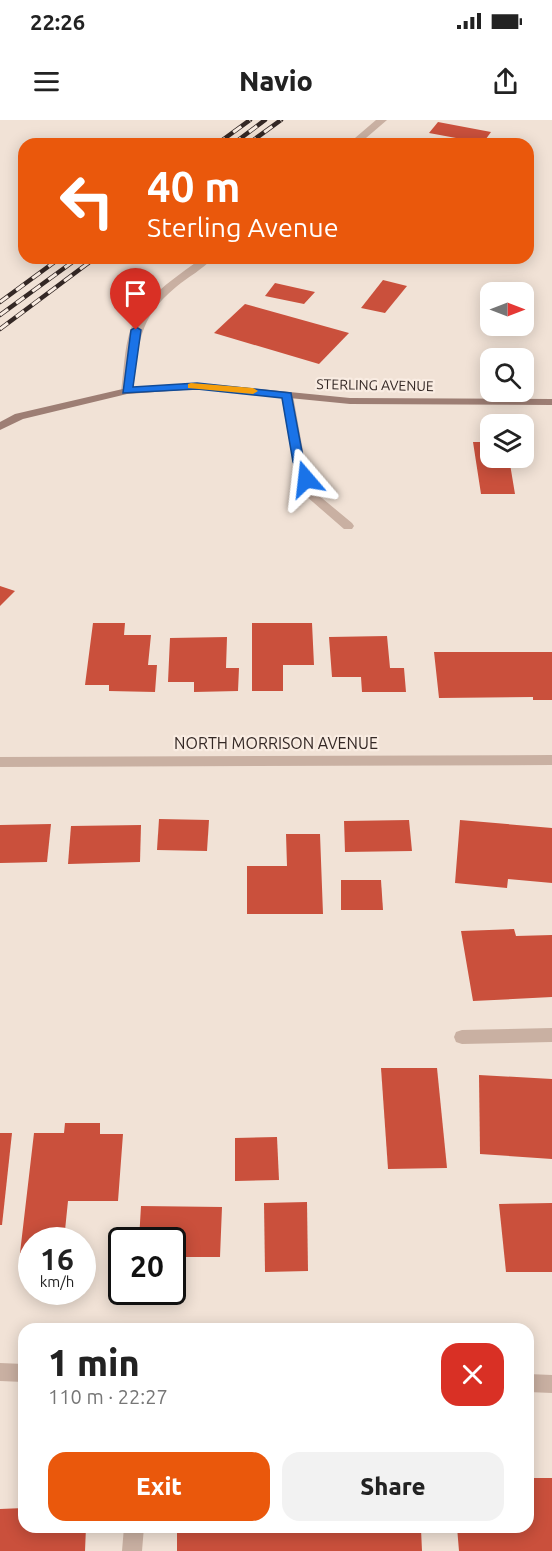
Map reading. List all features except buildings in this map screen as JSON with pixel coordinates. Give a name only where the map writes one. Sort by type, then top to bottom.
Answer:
[{"type":"street","points":[[360,138],[382,120]]},
{"type":"street","points":[[127,391],[136,330],[143,315],[162,293],[200,264]]},
{"type":"street","name":"STERLING AVENUE","points":[[0,427],[20,416],[127,391],[197,386],[350,401],[552,402]]},
{"type":"street","points":[[287,395],[299,462],[312,496],[348,526]]},
{"type":"street","name":"NORTH MORRISON AVENUE","points":[[0,762],[552,760]]},
{"type":"street","points":[[462,1037],[552,1035]]},
{"type":"street","points":[[0,1372],[18,1372]]},
{"type":"street","points":[[534,1383],[552,1384]]},
{"type":"street","points":[[132,1551],[134,1533]]},
{"type":"railway","points":[[225,138],[250,120]]},
{"type":"railway","points":[[241,138],[265,120]]},
{"type":"railway","points":[[256,138],[281,120]]},
{"type":"railway","points":[[0,302],[52,264]]},
{"type":"railway","points":[[0,315],[70,264]]},
{"type":"railway","points":[[0,329],[87,264]]},
{"type":"slow traffic","points":[[191,386],[253,391]]},
{"type":"route","points":[[136,330],[127,391],[197,386],[287,395],[299,462],[306,479]]}]
